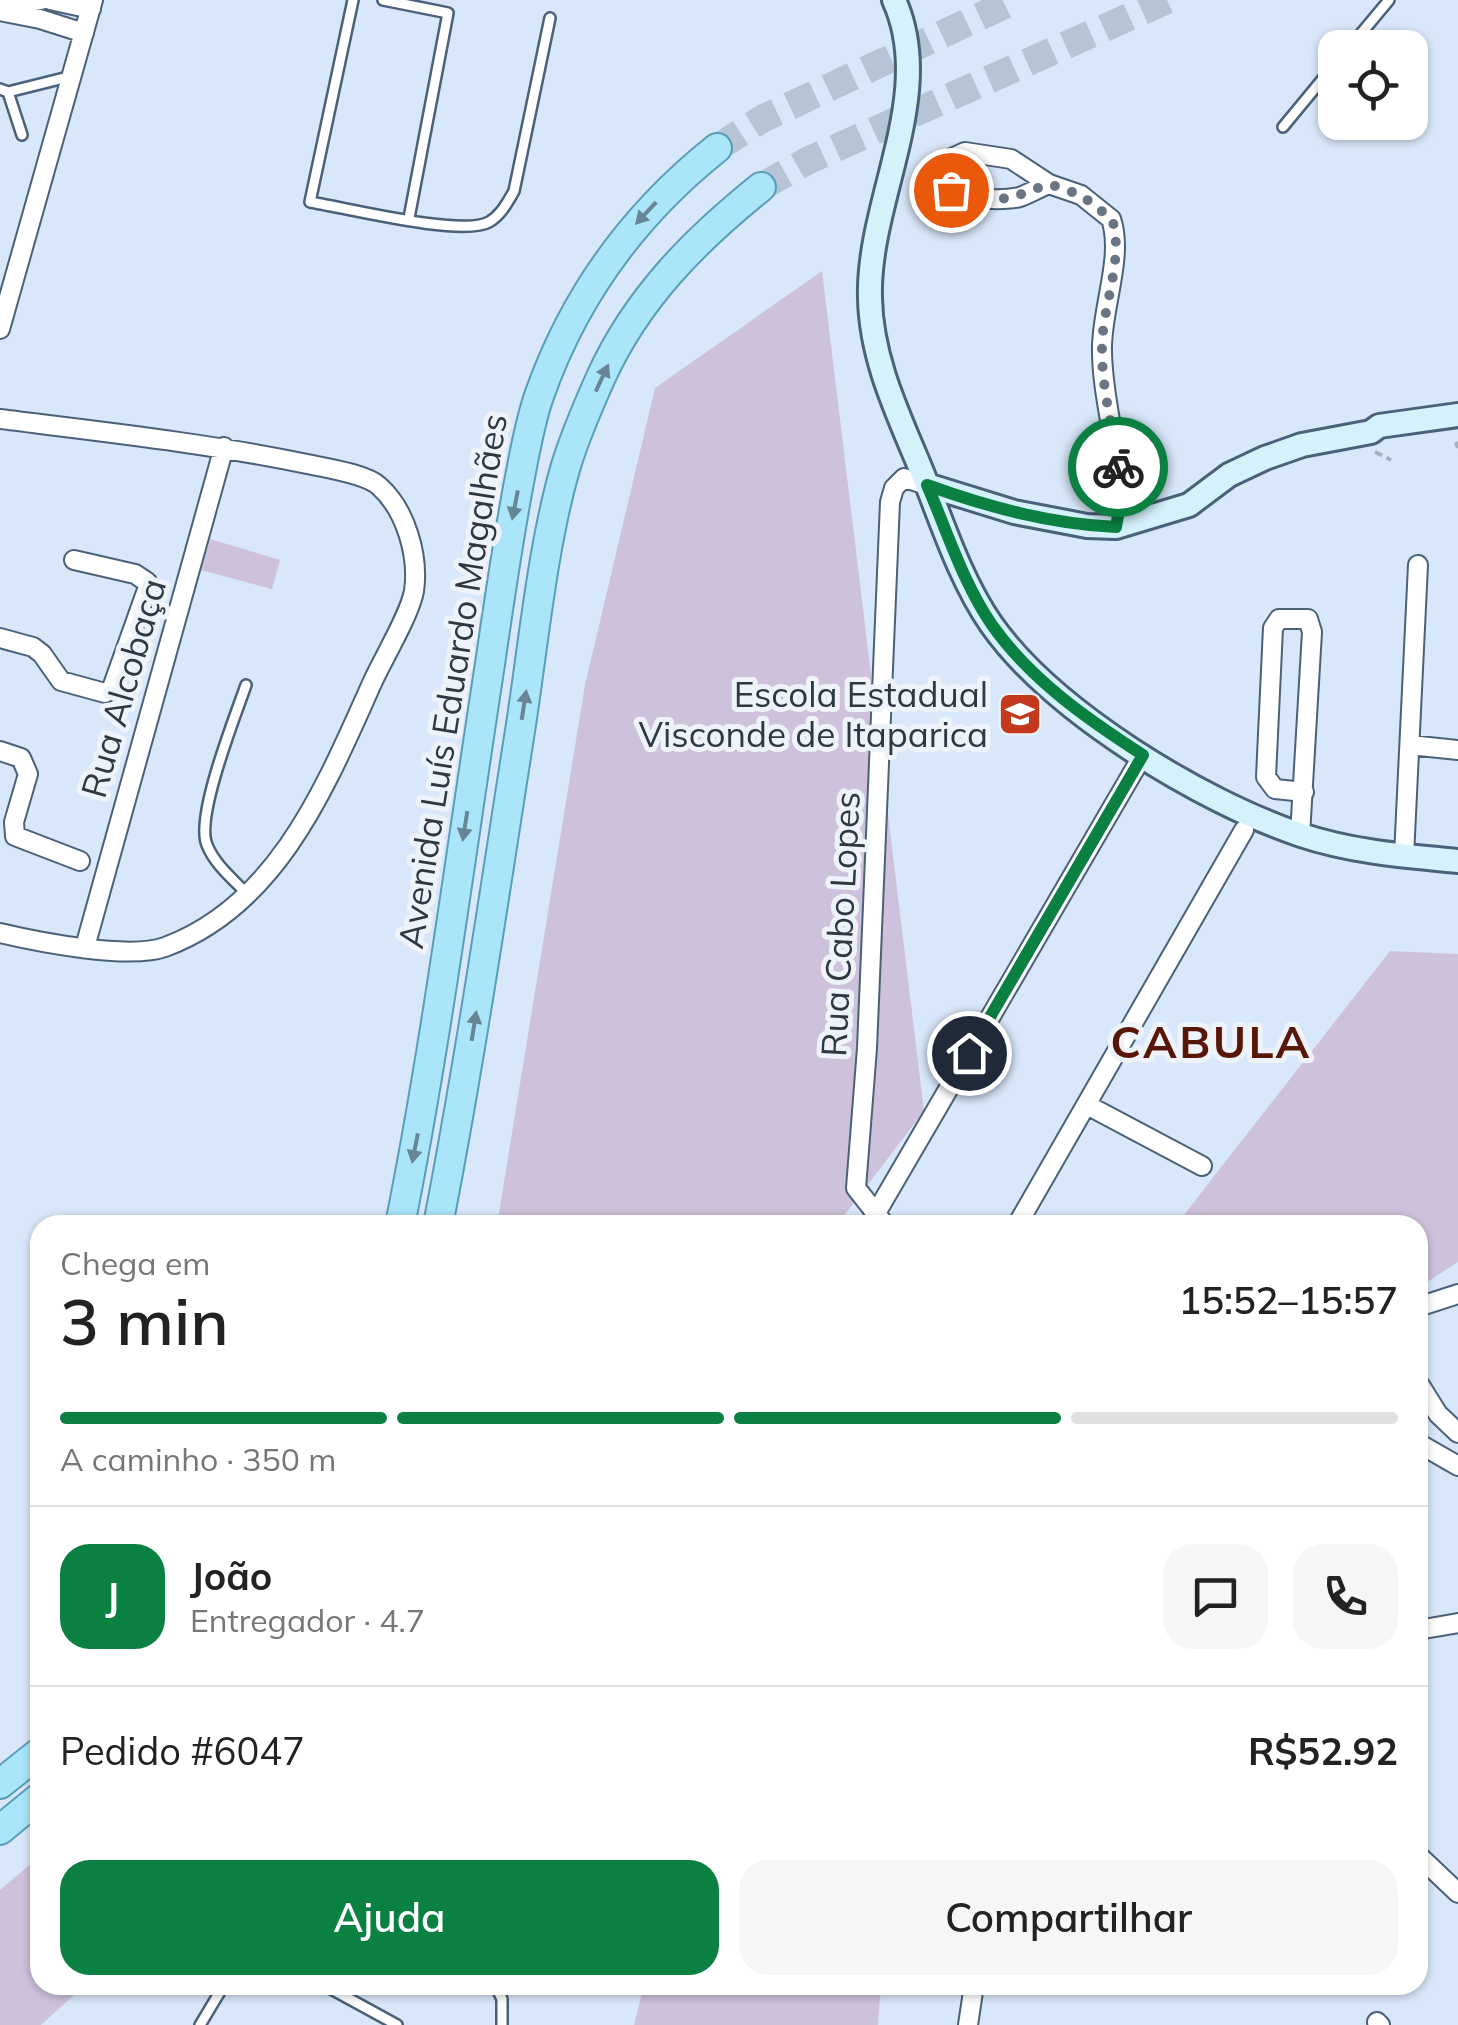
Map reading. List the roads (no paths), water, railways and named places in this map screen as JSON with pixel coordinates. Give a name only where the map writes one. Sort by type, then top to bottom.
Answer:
[{"type":"main road","points":[[894,0],[904,35],[905,103],[874,248],[870,300],[886,383],[971,588],[990,622],[1019,659],[1081,712],[1143,755],[1212,794],[1300,834],[1362,850],[1458,861]]},
{"type":"main road","name":"Avenida Luís Eduardo Magalhães","points":[[402,1215],[420,1124],[513,516],[538,399],[574,316],[602,265],[638,220],[686,172],[717,148]]},
{"type":"main road","points":[[440,1215],[464,1095],[529,668],[566,468],[602,375],[636,315],[699,239],[760,188]]},
{"type":"main road","points":[[927,485],[1014,512],[1086,526],[1116,527],[1190,505],[1230,475],[1284,452],[1373,442],[1380,433],[1454,416]]},
{"type":"main road","points":[[0,1784],[30,1760]]},
{"type":"main road","points":[[0,1830],[30,1804]]},
{"type":"street","points":[[0,9],[41,0]]},
{"type":"street","points":[[0,329],[8,268],[92,4],[50,0]]},
{"type":"street","points":[[0,9],[84,33]]},
{"type":"street","points":[[1049,184],[1008,199],[960,194],[946,183],[950,159],[957,154],[992,154],[1024,165],[1049,184],[1081,195],[1112,219],[1115,231],[1102,349],[1121,499],[1116,527]]},
{"type":"street","points":[[0,420],[224,447],[336,470],[377,484],[400,512],[414,557],[414,593],[327,782],[292,841],[247,894],[199,932],[160,949],[122,952],[0,933]]},
{"type":"street","name":"Rua Alcobaça","points":[[85,947],[224,447]]},
{"type":"street","name":"Rua Cabo Lopes","points":[[872,1215],[856,1188],[868,1028],[890,502],[894,488],[904,478],[927,485]]},
{"type":"street","points":[[0,638],[42,654],[61,681],[105,693],[112,688],[148,587],[136,574],[74,560]]},
{"type":"street","points":[[1404,856],[1418,564]]},
{"type":"street","points":[[1300,834],[1304,792],[1312,628],[1308,618],[1278,620],[1273,628],[1265,768],[1274,788],[1304,792]]},
{"type":"street","points":[[1410,745],[1458,750]]},
{"type":"street","points":[[0,751],[21,758],[28,774],[14,822],[15,836],[80,860]]},
{"type":"street","points":[[880,1215],[1143,755]]},
{"type":"street","points":[[1023,1215],[1244,830]]},
{"type":"street","points":[[1087,1105],[1202,1166]]},
{"type":"street","points":[[1428,1304],[1458,1294]]},
{"type":"street","points":[[1428,1398],[1458,1434]]},
{"type":"street","points":[[1428,1449],[1458,1466]]},
{"type":"street","points":[[1428,1628],[1458,1623]]},
{"type":"street","points":[[1428,1864],[1458,1892]]},
{"type":"street","points":[[968,2025],[972,1995]]},
{"type":"lane","points":[[352,0],[310,202],[458,228],[490,222],[503,210],[521,169],[550,18]]},
{"type":"lane","points":[[383,0],[448,12],[409,218]]},
{"type":"lane","points":[[1364,30],[1390,0]]},
{"type":"lane","points":[[22,135],[4,90],[72,76]]},
{"type":"lane","points":[[1283,128],[1318,85]]},
{"type":"lane","points":[[246,685],[203,834],[215,860],[247,894]]},
{"type":"lane","points":[[200,2025],[218,1995]]},
{"type":"lane","points":[[345,1995],[397,2025]]},
{"type":"lane","points":[[500,1995],[502,2025]]},
{"type":"tunnel","points":[[717,148],[762,119],[1015,0]]},
{"type":"tunnel","points":[[761,187],[809,160],[1167,0]]},
{"type":"place","name":"Escola Estadual Visconde de Itaparica","points":[[1020,714]]},
{"type":"district","name":"CABULA","points":[[1211,1041]]}]
